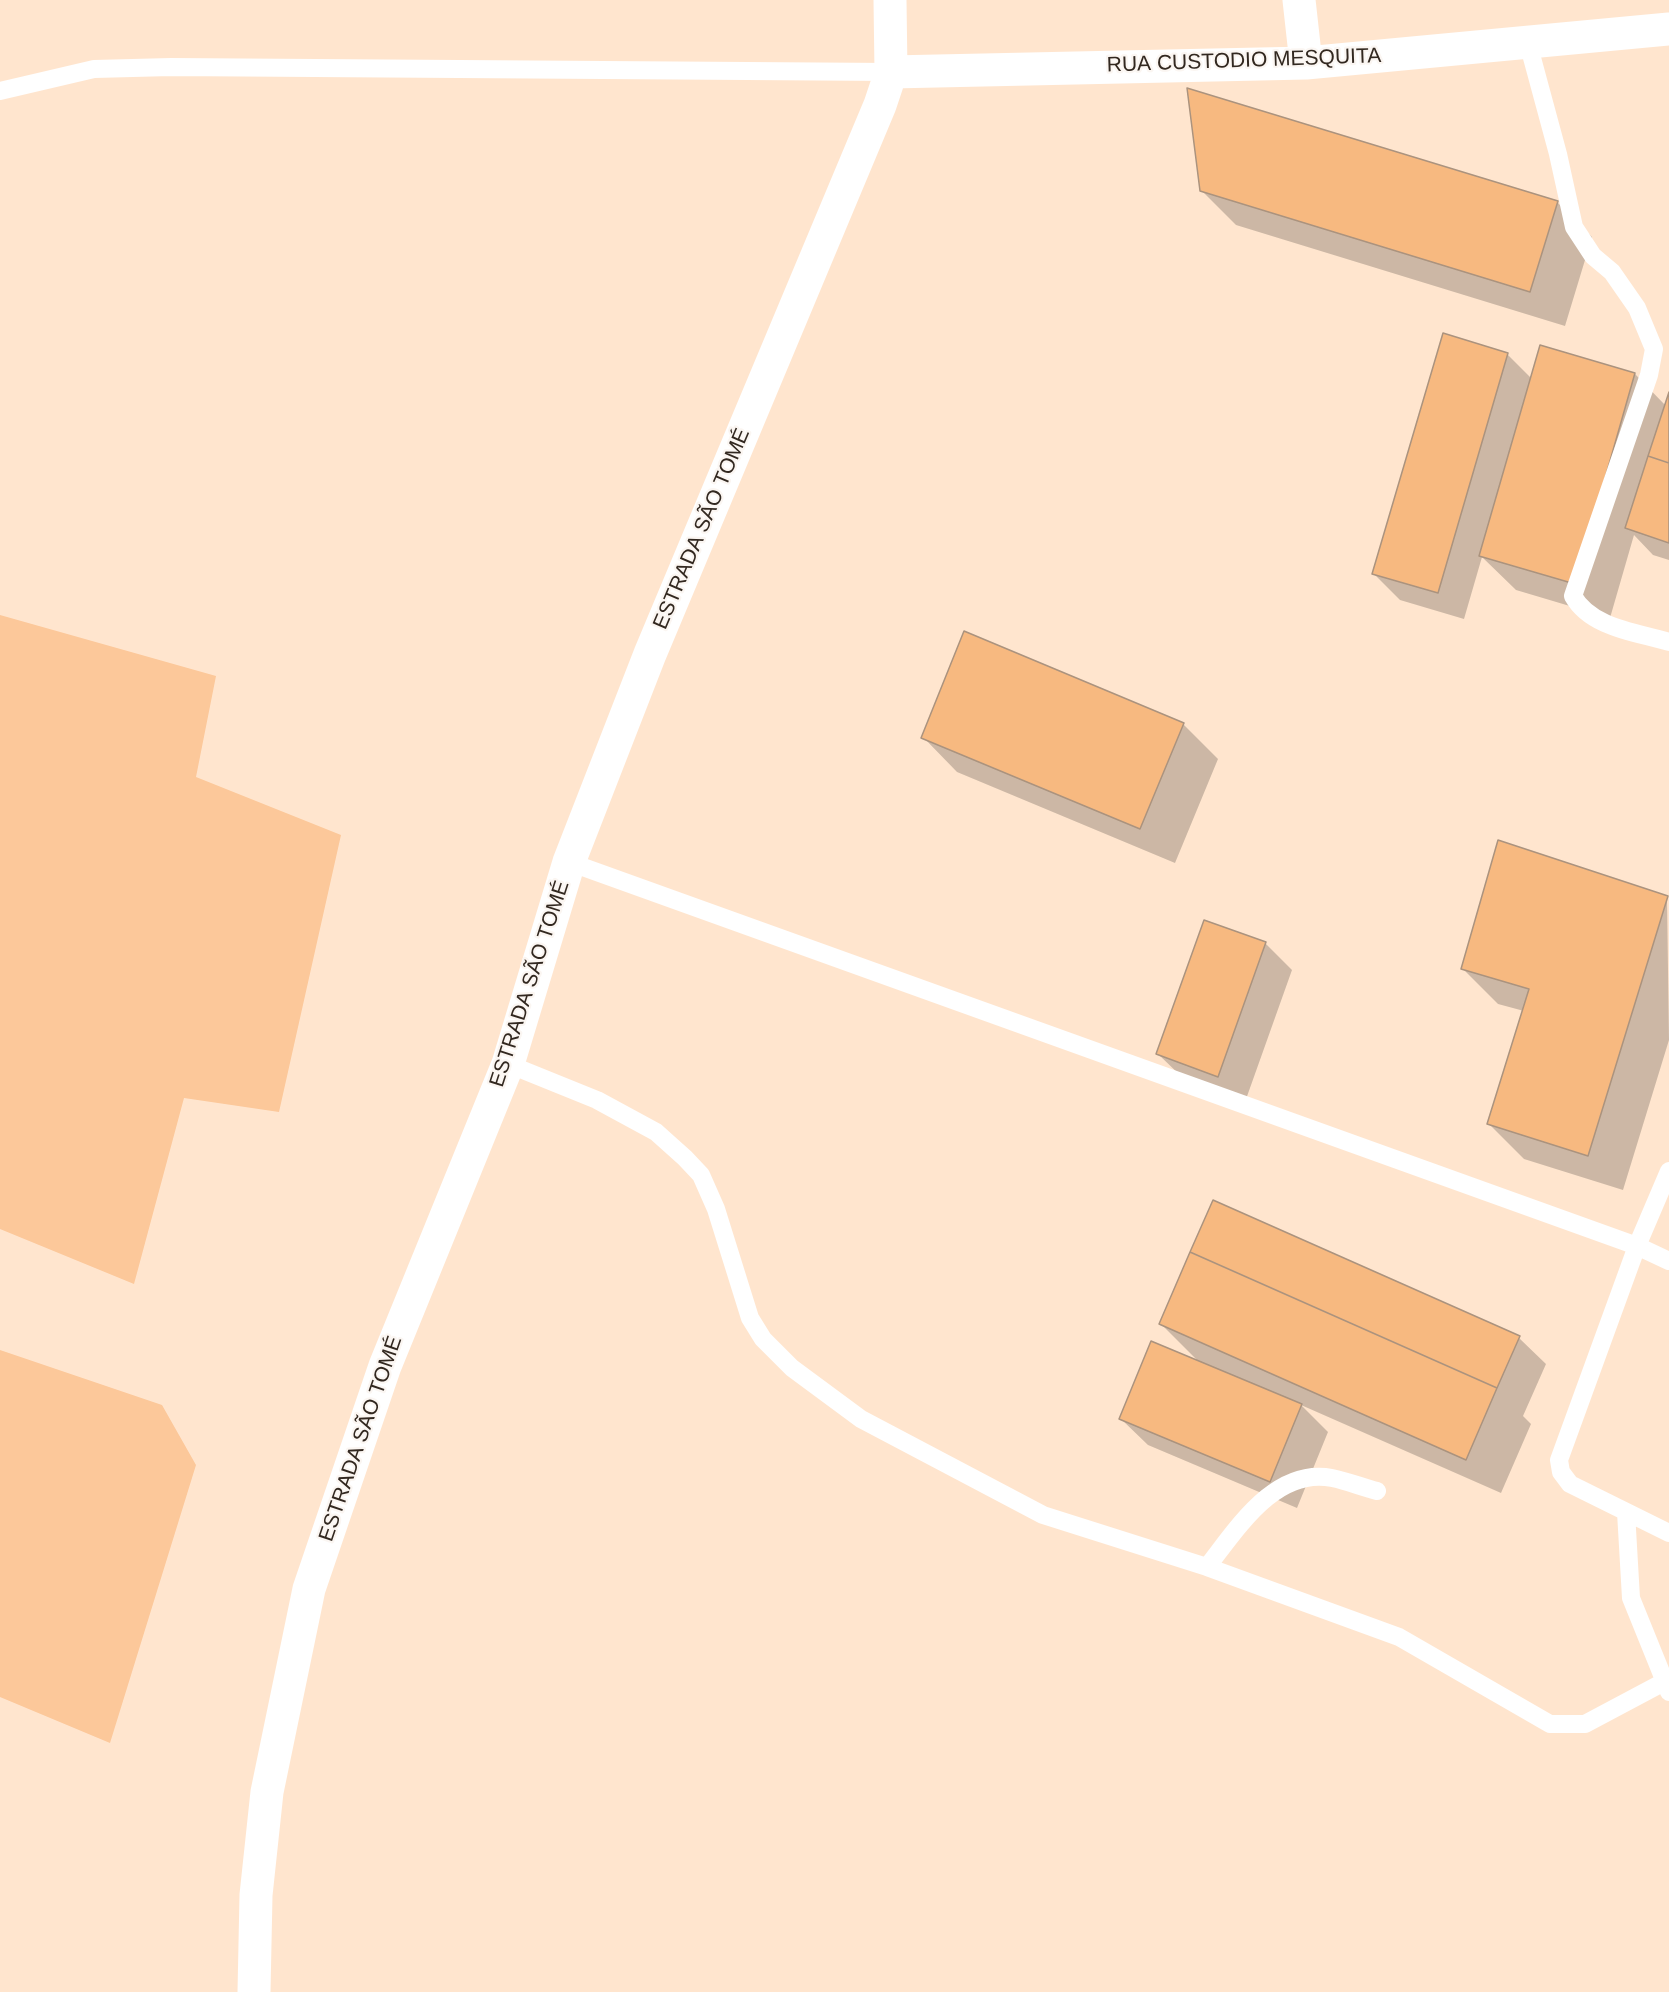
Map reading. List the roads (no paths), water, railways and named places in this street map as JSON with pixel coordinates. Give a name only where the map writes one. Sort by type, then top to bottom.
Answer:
[{"type":"street","name":"ESTRADA SÃO TOMÉ","points":[[254,1992],[256,1895],[267,1792],[309,1589],[385,1366],[508,1064],[569,862],[650,654],[880,105],[891,72],[890,0]]},
{"type":"street","points":[[1299,0],[1306,63]]},
{"type":"street","name":"RUA CUSTODIO MESQUITA","points":[[891,72],[1306,63],[1669,29]]},
{"type":"lane","points":[[1527,43],[1558,154],[1574,227],[1593,256],[1612,272],[1637,308],[1654,349],[1649,375],[1573,596],[1579,607],[1602,622],[1669,642]]},
{"type":"lane","points":[[0,91],[94,69],[171,67],[891,72]]},
{"type":"lane","points":[[569,862],[1637,1246],[1669,1261]]},
{"type":"lane","points":[[508,1064],[597,1100],[656,1132],[685,1158],[701,1175],[716,1209],[750,1318],[763,1339],[792,1368],[861,1419],[1043,1515],[1207,1567],[1399,1637],[1550,1724],[1565,1726],[1585,1724],[1667,1687],[1631,1598],[1626,1512]]},
{"type":"lane","points":[[1669,1171],[1637,1246],[1559,1460],[1561,1472],[1570,1484],[1669,1533]]},
{"type":"lane","points":[[1207,1567],[1256,1506],[1278,1489],[1309,1478],[1331,1478],[1377,1491]]}]
